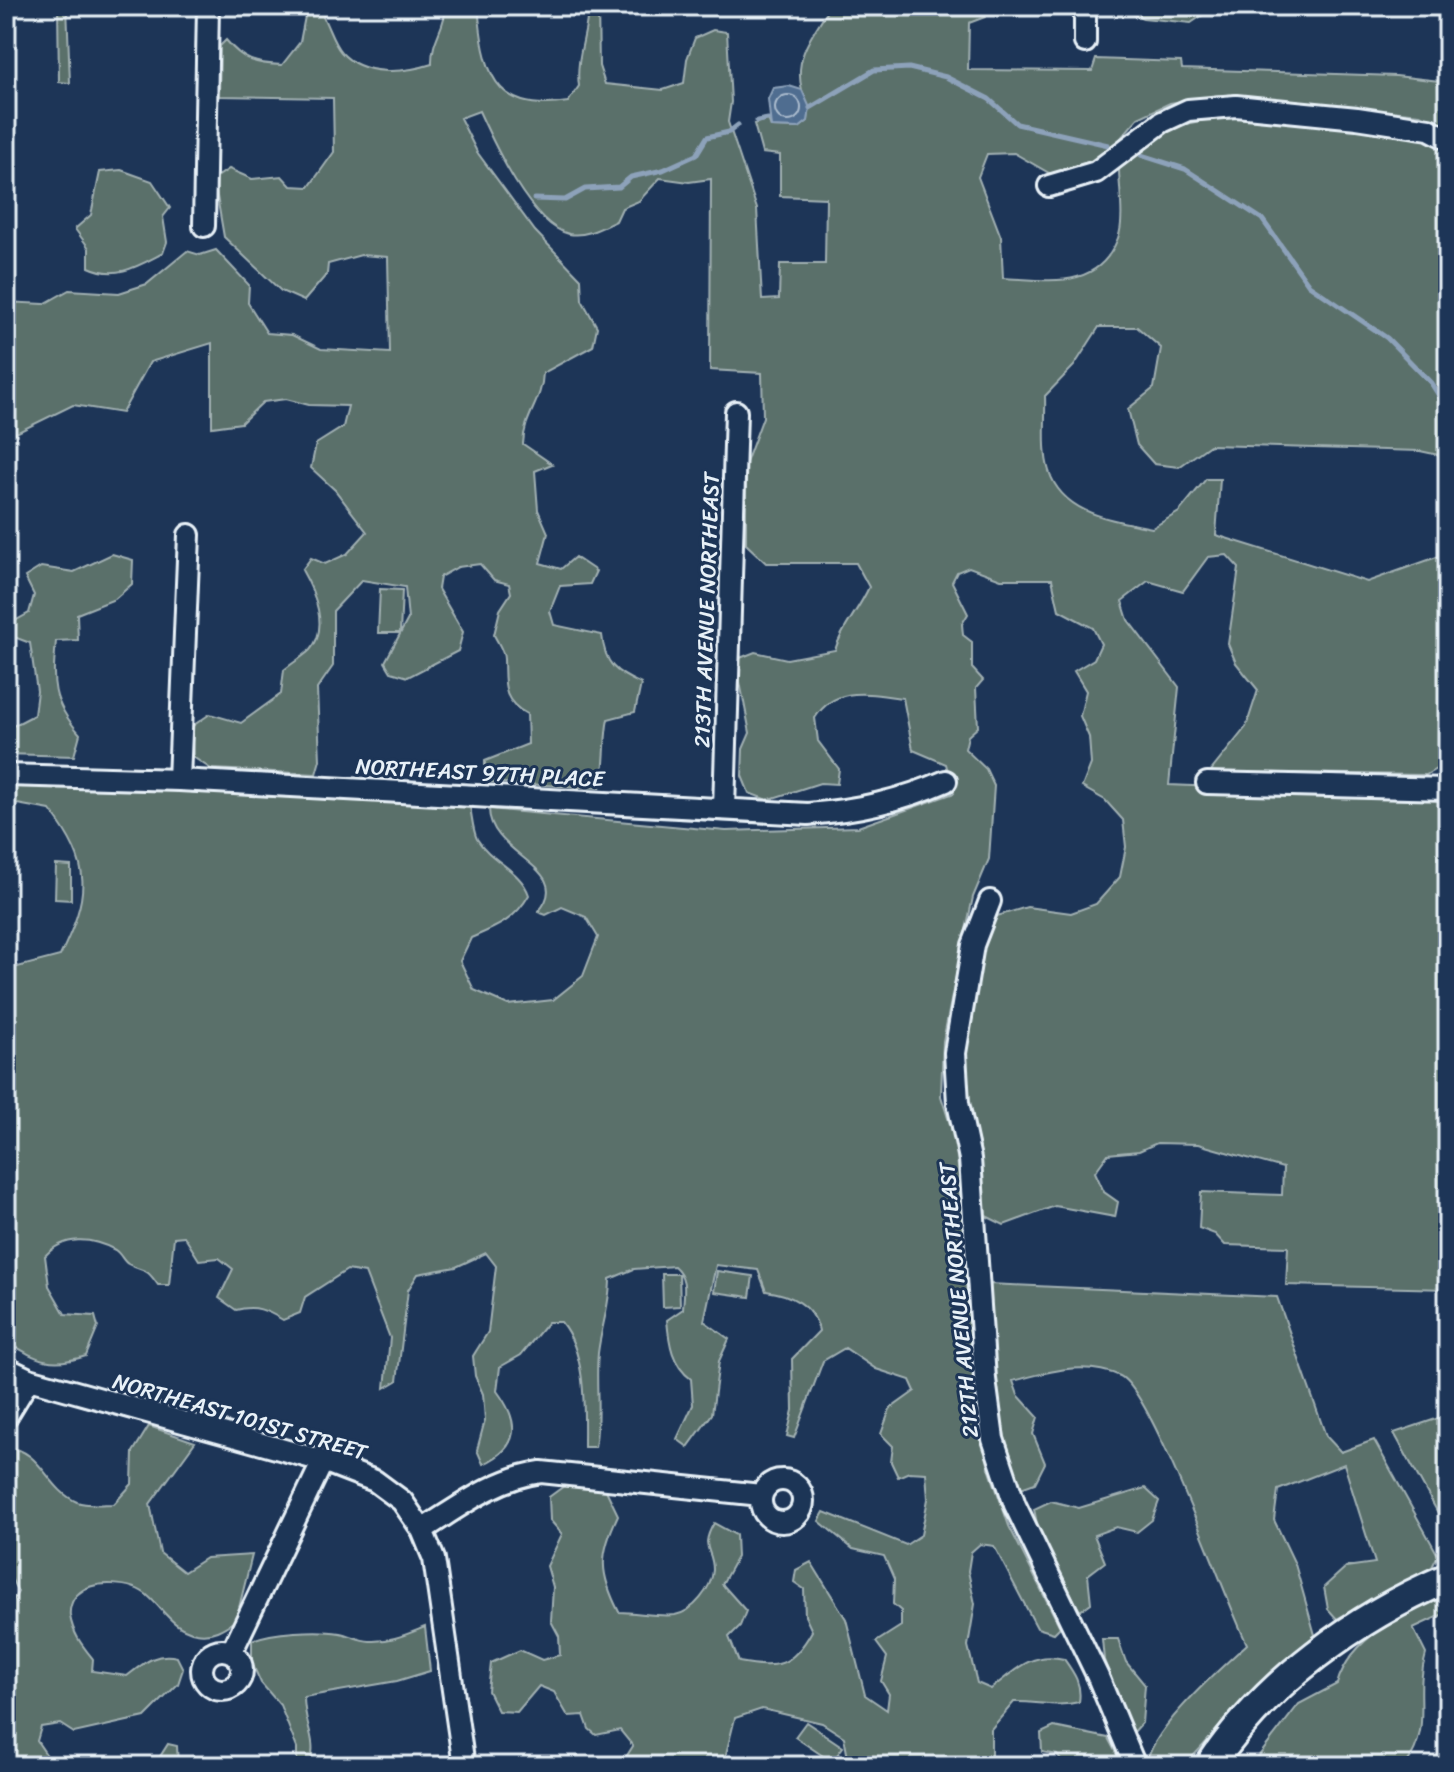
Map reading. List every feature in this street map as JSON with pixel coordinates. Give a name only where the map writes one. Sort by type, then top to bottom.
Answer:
[{"type":"main road","points":[[1210,1766],[1268,1697],[1338,1638],[1414,1592],[1448,1578]]},
{"type":"street","points":[[204,226],[208,6]]},
{"type":"street","points":[[1085,6],[1085,42]]},
{"type":"street","points":[[1049,186],[1096,172],[1162,122],[1188,110],[1236,106],[1357,118],[1429,129],[1448,139]]},
{"type":"street","name":"213TH AVENUE NORTHEAST","points":[[724,809],[736,412]]},
{"type":"street","points":[[179,780],[189,535]]},
{"type":"street","name":"NORTHEAST 97TH PLACE","points":[[6,775],[179,780],[808,814],[861,810],[909,797],[946,781]]},
{"type":"street","points":[[1207,783],[1448,789]]},
{"type":"street","name":"212TH AVENUE NORTHEAST","points":[[990,901],[973,945],[955,1053],[958,1103],[970,1159],[985,1379],[993,1439],[1015,1505],[1098,1677],[1135,1766]]},
{"type":"street","name":"NORTHEAST 101ST STREET","points":[[6,1368],[29,1379],[323,1461],[375,1481],[402,1501],[422,1530],[434,1559],[442,1592],[464,1766]]},
{"type":"street","points":[[6,1417],[29,1379]]},
{"type":"street","points":[[232,1651],[323,1461]]},
{"type":"street","points":[[422,1530],[489,1489],[521,1475],[541,1472],[761,1495]]},
{"type":"green space","points":[[58,6],[67,6],[70,83],[59,82]]},
{"type":"green space","points":[[307,6],[326,6],[323,17],[333,40],[350,60],[372,69],[397,71],[432,64],[446,6],[478,6],[484,49],[496,82],[507,94],[522,101],[542,104],[568,102],[579,86],[588,6],[598,6],[599,66],[605,84],[663,90],[684,83],[687,59],[695,38],[713,30],[727,32],[731,102],[728,122],[757,209],[762,300],[779,299],[780,264],[825,264],[826,198],[780,196],[780,155],[762,153],[754,124],[768,119],[771,127],[799,128],[808,121],[800,66],[812,35],[830,6],[988,6],[985,17],[969,23],[968,70],[1092,71],[1096,59],[1181,62],[1182,69],[1396,76],[1448,82],[1448,127],[1420,114],[1218,95],[1170,103],[1138,118],[1108,153],[1068,173],[1049,173],[1014,153],[987,154],[978,177],[1001,237],[1003,278],[1054,280],[1085,274],[1098,267],[1109,255],[1118,238],[1121,222],[1119,169],[1151,139],[1186,124],[1219,118],[1290,118],[1428,140],[1448,151],[1448,457],[1420,451],[1210,445],[1179,467],[1154,464],[1137,445],[1128,409],[1154,388],[1161,348],[1137,327],[1099,327],[1074,366],[1045,396],[1045,434],[1047,463],[1056,486],[1078,506],[1106,518],[1152,528],[1179,512],[1206,479],[1220,479],[1216,535],[1367,582],[1448,553],[1441,766],[1426,775],[1210,772],[1246,727],[1258,690],[1236,663],[1228,644],[1239,568],[1227,555],[1208,557],[1183,591],[1148,581],[1122,601],[1128,620],[1179,687],[1169,785],[1448,797],[1448,1289],[1286,1285],[1288,1247],[1225,1245],[1215,1234],[1199,1228],[1201,1192],[1282,1195],[1283,1168],[1198,1144],[1157,1143],[1139,1151],[1108,1154],[1095,1172],[1104,1192],[1118,1202],[1115,1217],[1055,1206],[1004,1225],[986,1216],[980,1149],[967,1101],[964,1056],[968,1006],[988,936],[997,916],[1027,907],[1071,913],[1096,904],[1120,877],[1126,847],[1123,820],[1105,800],[1082,787],[1091,764],[1089,737],[1080,716],[1086,691],[1074,671],[1094,659],[1101,644],[1093,628],[1059,610],[1052,579],[1001,579],[969,567],[957,572],[952,582],[968,614],[962,624],[963,635],[972,642],[972,668],[983,680],[976,688],[978,727],[968,736],[965,749],[986,769],[994,786],[989,859],[973,897],[955,981],[943,1041],[941,1096],[955,1140],[960,1185],[976,1412],[989,1468],[1009,1526],[1060,1627],[1054,1633],[1037,1628],[994,1546],[980,1544],[971,1552],[968,1571],[975,1604],[968,1646],[977,1683],[991,1689],[1024,1664],[1053,1657],[1064,1659],[1068,1664],[1080,1696],[1079,1702],[1071,1704],[1014,1702],[991,1729],[991,1766],[832,1766],[848,1758],[844,1737],[822,1723],[762,1709],[735,1718],[723,1766],[600,1766],[626,1757],[633,1746],[620,1730],[596,1735],[589,1729],[584,1715],[568,1716],[554,1692],[539,1686],[517,1712],[498,1711],[488,1691],[491,1663],[520,1650],[542,1660],[560,1655],[559,1636],[551,1621],[553,1587],[547,1566],[562,1534],[550,1520],[549,1497],[564,1486],[605,1488],[618,1515],[607,1542],[604,1564],[608,1586],[619,1612],[682,1613],[700,1598],[712,1577],[707,1543],[714,1523],[736,1535],[737,1557],[722,1584],[746,1611],[740,1626],[729,1637],[739,1662],[764,1665],[783,1663],[805,1643],[812,1631],[805,1616],[804,1589],[794,1582],[796,1570],[811,1562],[846,1619],[865,1695],[887,1710],[889,1694],[881,1681],[887,1657],[876,1642],[901,1626],[901,1611],[893,1604],[894,1579],[884,1556],[853,1549],[819,1521],[824,1512],[906,1545],[921,1535],[928,1499],[926,1473],[909,1472],[898,1477],[891,1462],[893,1446],[881,1434],[890,1409],[915,1391],[910,1380],[876,1369],[845,1348],[823,1361],[794,1438],[787,1436],[793,1410],[792,1359],[819,1331],[812,1314],[800,1302],[766,1291],[758,1270],[716,1265],[704,1321],[729,1339],[719,1361],[712,1414],[688,1447],[677,1439],[693,1405],[691,1379],[676,1360],[670,1345],[667,1320],[683,1309],[683,1280],[674,1266],[634,1269],[610,1279],[598,1353],[595,1447],[584,1447],[582,1382],[576,1350],[561,1322],[548,1322],[521,1355],[500,1367],[497,1391],[510,1413],[513,1433],[504,1450],[483,1464],[477,1450],[485,1420],[483,1394],[475,1376],[473,1356],[488,1332],[496,1266],[486,1253],[456,1267],[418,1274],[408,1290],[397,1381],[385,1388],[390,1338],[365,1273],[347,1270],[305,1297],[300,1313],[283,1320],[261,1309],[236,1310],[219,1298],[233,1269],[219,1258],[199,1260],[184,1236],[174,1237],[169,1285],[158,1285],[147,1272],[128,1264],[117,1252],[97,1242],[69,1241],[52,1249],[45,1256],[49,1286],[65,1314],[95,1316],[98,1327],[86,1356],[53,1362],[6,1341],[6,970],[60,956],[77,915],[82,881],[74,848],[50,810],[17,804],[6,807],[6,782],[470,807],[477,839],[513,872],[529,895],[511,917],[471,938],[460,961],[474,990],[508,1005],[553,1000],[583,976],[598,937],[586,917],[562,907],[546,915],[538,912],[547,897],[547,884],[540,872],[502,839],[493,825],[489,809],[726,831],[858,827],[954,793],[946,764],[913,750],[903,698],[854,694],[833,700],[815,718],[818,741],[839,769],[837,784],[820,783],[767,800],[749,793],[742,776],[743,749],[750,733],[740,682],[740,658],[755,652],[787,659],[835,650],[869,587],[856,563],[766,563],[746,544],[746,463],[763,417],[762,373],[710,370],[711,179],[689,182],[660,178],[639,201],[622,208],[616,221],[587,233],[569,234],[541,216],[528,200],[515,182],[479,111],[460,118],[477,152],[535,231],[581,279],[582,300],[597,327],[593,346],[543,373],[523,444],[552,464],[535,471],[538,510],[548,533],[540,563],[561,569],[575,557],[596,571],[590,584],[560,586],[550,611],[554,625],[602,635],[609,661],[624,676],[641,684],[635,712],[608,719],[600,788],[485,782],[485,761],[528,744],[527,714],[513,703],[506,691],[504,656],[494,635],[500,610],[511,593],[509,584],[494,580],[480,564],[458,567],[440,577],[438,589],[463,632],[458,651],[408,677],[391,672],[385,662],[408,619],[405,587],[362,580],[333,611],[333,666],[317,689],[320,760],[316,774],[211,769],[193,757],[191,727],[210,714],[241,723],[281,694],[284,670],[310,650],[319,631],[315,599],[302,570],[311,558],[325,564],[347,554],[367,532],[335,490],[311,468],[316,444],[343,427],[348,406],[309,405],[286,399],[263,402],[241,423],[212,427],[212,343],[150,362],[122,413],[73,405],[6,438],[6,302],[44,304],[69,290],[119,293],[147,284],[187,251],[200,255],[216,250],[249,285],[248,303],[267,333],[292,335],[321,349],[390,353],[388,257],[361,255],[328,264],[327,274],[304,301],[281,291],[224,237],[214,179],[229,169],[252,179],[282,176],[291,186],[309,187],[334,152],[333,98],[219,96],[220,46],[226,40],[238,53],[251,60],[282,65],[300,42]]},
{"type":"green space","points":[[1112,6],[1216,6],[1191,23],[1143,18]]},
{"type":"green space","points":[[121,170],[152,181],[170,208],[163,217],[167,242],[163,253],[136,267],[118,272],[99,271],[89,267],[89,248],[75,229],[91,215],[100,172]]},
{"type":"green space","points":[[112,554],[133,560],[132,584],[115,599],[77,614],[78,640],[56,641],[56,691],[63,711],[80,734],[74,756],[6,754],[9,728],[34,715],[37,691],[30,643],[14,637],[13,622],[29,613],[34,595],[25,577],[41,567],[74,572]]},
{"type":"green space","points":[[380,589],[402,590],[400,633],[378,633]]},
{"type":"green space","points":[[56,865],[71,866],[71,900],[55,899]]},
{"type":"green space","points":[[717,1271],[753,1276],[750,1297],[714,1292]]},
{"type":"green space","points":[[662,1274],[679,1274],[680,1306],[663,1307]]},
{"type":"green space","points":[[988,1284],[1277,1297],[1326,1436],[1341,1452],[1374,1440],[1438,1555],[1432,1567],[1337,1619],[1328,1609],[1324,1587],[1346,1567],[1375,1563],[1344,1464],[1278,1490],[1274,1520],[1295,1564],[1315,1635],[1266,1678],[1184,1766],[1147,1766],[1150,1752],[1172,1719],[1247,1644],[1150,1418],[1134,1390],[1120,1376],[1080,1368],[1013,1381],[1018,1395],[1038,1417],[1033,1434],[1045,1463],[1035,1483],[1018,1489],[1001,1413]]},
{"type":"green space","points":[[1448,1415],[1448,1531],[1394,1433]]},
{"type":"green space","points":[[149,1426],[195,1442],[150,1504],[160,1553],[184,1572],[206,1558],[252,1555],[236,1620],[217,1631],[196,1633],[174,1623],[141,1591],[113,1584],[85,1589],[73,1601],[70,1616],[76,1634],[93,1659],[92,1671],[127,1676],[156,1657],[177,1657],[183,1669],[178,1684],[145,1717],[74,1733],[60,1724],[41,1727],[37,1741],[54,1766],[6,1766],[6,1674],[11,1658],[6,1654],[7,1611],[18,1592],[6,1568],[6,1447],[28,1455],[58,1488],[77,1502],[114,1504],[132,1484],[133,1452]]},
{"type":"green space","points":[[1145,1488],[1159,1501],[1152,1520],[1137,1532],[1116,1527],[1094,1535],[1105,1562],[1088,1575],[1091,1603],[1080,1611],[1039,1534],[1034,1509],[1051,1501],[1079,1508]]},
{"type":"green space","points":[[1448,1594],[1448,1612],[1413,1628],[1426,1654],[1421,1684],[1419,1738],[1405,1766],[1251,1766],[1299,1704],[1337,1684],[1344,1668],[1366,1640],[1397,1618]]},
{"type":"green space","points":[[425,1627],[430,1671],[397,1681],[304,1697],[312,1756],[310,1766],[297,1766],[297,1748],[280,1705],[261,1683],[252,1663],[252,1640],[283,1633],[319,1631],[377,1641]]},
{"type":"green space","points":[[1102,1639],[1118,1639],[1126,1662],[1145,1685],[1142,1723],[1132,1734],[1104,1660]]},
{"type":"green space","points":[[806,1722],[843,1747],[832,1762],[795,1737]]},
{"type":"green space","points":[[1054,1727],[1108,1738],[1123,1766],[1065,1766],[1057,1755],[1042,1752],[1041,1733]]},
{"type":"green space","points":[[168,1744],[177,1746],[178,1766],[154,1766]]},
{"type":"water","points":[[789,86],[802,90],[810,108],[808,121],[799,128],[771,127],[768,99],[773,88]]},
{"type":"waterway","points":[[810,108],[874,70],[909,68],[946,77],[989,99],[1017,124],[1108,145]]},
{"type":"waterway","points":[[757,121],[768,119]]},
{"type":"waterway","points":[[534,199],[565,200],[585,189],[619,187],[631,177],[663,170],[696,155],[707,137],[729,132],[738,125]]},
{"type":"waterway","points":[[1141,155],[1185,169],[1262,219],[1309,285],[1387,338],[1431,383],[1448,410]]}]
